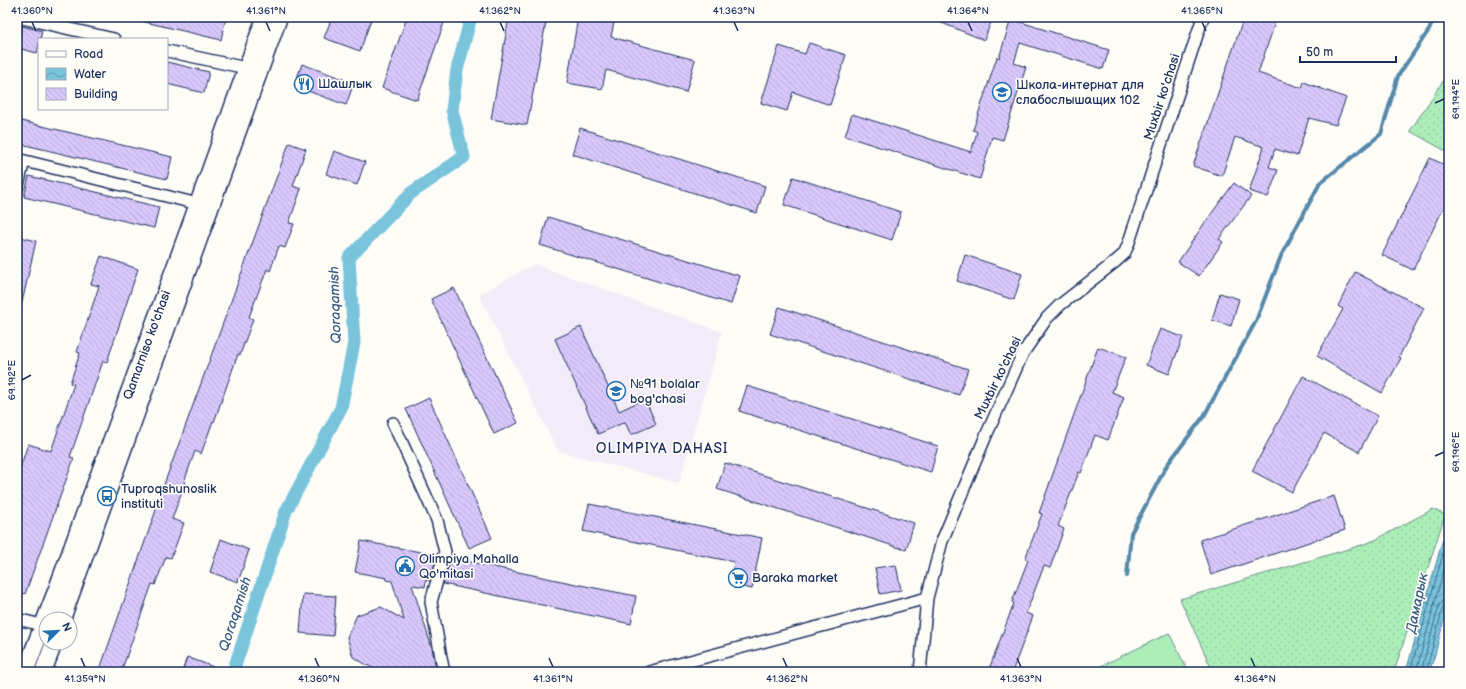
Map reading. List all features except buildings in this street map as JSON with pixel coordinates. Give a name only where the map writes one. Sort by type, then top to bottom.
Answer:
[{"type":"main road","name":"Qamarniso ko'chasi","points":[[49,611],[265,17]]},
{"type":"main road","name":"Qamarniso ko'chasi","points":[[65,611],[279,17]]},
{"type":"main road","name":"Qamarniso ko'chasi","points":[[25,672],[38,640]]},
{"type":"main road","points":[[43,672],[51,651]]},
{"type":"street","points":[[17,17],[110,38]]},
{"type":"street","name":"Muxbir ko'chasi","points":[[920,672],[927,598],[942,541],[985,438],[1023,353],[1047,318],[1124,254],[1204,17]]},
{"type":"street","points":[[168,51],[246,68]]},
{"type":"street","points":[[17,189],[20,160],[198,204]]},
{"type":"street","points":[[393,423],[437,520],[445,552],[431,602],[445,672]]},
{"type":"street","points":[[649,672],[927,598]]},
{"type":"street","points":[[17,619],[38,624]]},
{"type":"shaded area","name":"№91 bolalar bog'chasi","points":[[534,264],[722,332],[679,483],[558,451],[479,295]]},
{"type":"green space","points":[[1449,72],[1449,153],[1410,131]]},
{"type":"green space","points":[[1433,509],[1445,515],[1394,672],[1213,672],[1180,599],[1365,544]]},
{"type":"green space","points":[[1169,633],[1188,671],[1186,672],[1100,672],[1097,668]]},
{"type":"water","points":[[1449,528],[1449,601],[1434,658],[1429,672],[1406,672],[1442,542]]},
{"type":"waterway","name":"Qoraqamish","points":[[233,672],[286,511],[341,408],[354,343],[349,258],[411,193],[464,157],[452,110],[457,70],[471,17]]},
{"type":"waterway","points":[[1127,576],[1131,533],[1167,465],[1204,416],[1256,321],[1281,256],[1320,183],[1381,134],[1398,76],[1429,30],[1435,17]]},
{"type":"place","name":"Шашлык","points":[[304,84]]},
{"type":"place","name":"Школа-интернат для слабослышащих 102","points":[[1002,92]]},
{"type":"place","name":"№91 bolalar bog'chasi","points":[[616,391]]},
{"type":"place","name":"Tuproqshunoslik instituti","points":[[107,496]]},
{"type":"place","name":"Olimpiya Mahalla Qo'mitasi","points":[[405,566]]},
{"type":"place","name":"Baraka market","points":[[738,578]]},
{"type":"district","name":"OLIMPIYA DAHASI","points":[[662,448]]},
{"type":"water label","name":"Дамарык","points":[[1417,603]]}]
